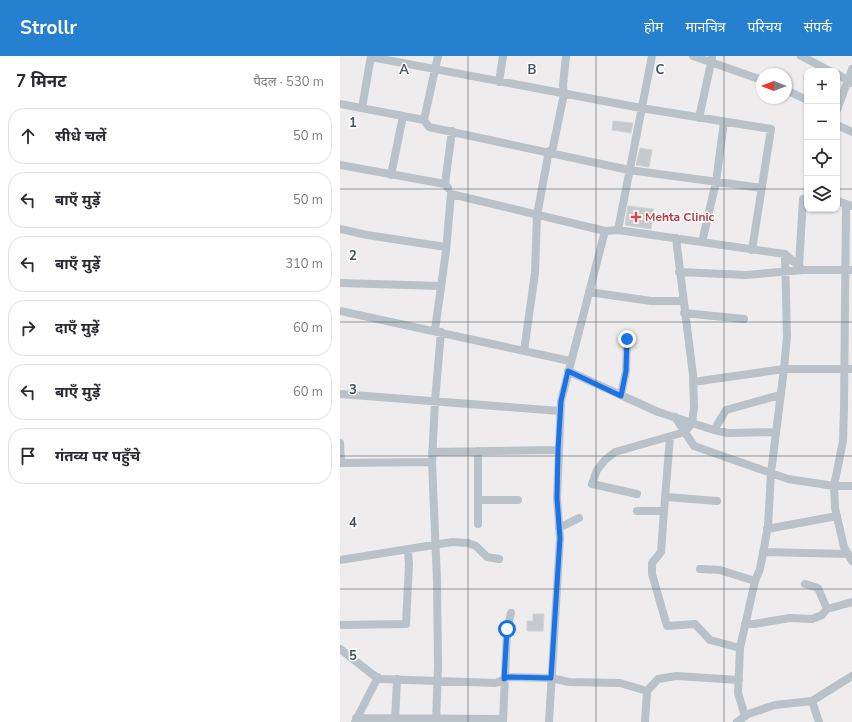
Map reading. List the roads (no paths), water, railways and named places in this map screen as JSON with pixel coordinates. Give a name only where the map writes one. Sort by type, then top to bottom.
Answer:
[{"type":"street","points":[[424,120],[438,56]]},
{"type":"street","points":[[499,82],[503,56]]},
{"type":"street","points":[[524,351],[535,273],[537,215],[564,94],[563,85],[566,56]]},
{"type":"street","points":[[618,230],[652,56]]},
{"type":"street","points":[[693,56],[712,59],[756,77]]},
{"type":"street","points":[[801,56],[824,68]]},
{"type":"street","points":[[362,108],[371,57],[641,108],[771,129],[752,250]]},
{"type":"street","points":[[699,118],[712,59]]},
{"type":"street","points":[[840,104],[850,81],[852,69]]},
{"type":"street","points":[[840,76],[850,81]]},
{"type":"street","points":[[792,93],[804,99]]},
{"type":"street","points":[[340,104],[424,120],[429,127],[551,152],[629,170],[762,188]]},
{"type":"street","points":[[391,175],[403,116]]},
{"type":"street","points":[[702,242],[716,182],[724,122]]},
{"type":"street","points":[[840,126],[852,132]]},
{"type":"street","points":[[436,720],[436,546],[432,452],[441,286],[451,194],[446,184],[452,131]]},
{"type":"street","points":[[340,165],[446,184]]},
{"type":"street","points":[[451,194],[605,231],[618,230],[785,254],[801,268]]},
{"type":"street","points":[[801,268],[804,199]]},
{"type":"street","points":[[849,205],[848,369],[840,465],[834,486],[836,516],[844,547],[850,557]]},
{"type":"street","points":[[340,229],[367,235],[446,247]]},
{"type":"street","points":[[549,722],[557,591],[559,528],[557,498],[560,411],[570,362],[605,231]]},
{"type":"street","points":[[637,494],[592,484],[596,470],[615,452],[685,432],[692,423],[694,407],[693,382],[682,301],[676,238]]},
{"type":"street","points":[[745,716],[738,693],[740,648],[755,581],[760,569],[767,529],[771,473],[787,336],[785,254]]},
{"type":"street","points":[[679,272],[746,274],[786,272],[801,268],[848,270]]},
{"type":"street","points":[[340,283],[441,286]]},
{"type":"street","points":[[589,292],[651,301],[682,301]]},
{"type":"street","points":[[340,310],[570,362]]},
{"type":"street","points":[[684,313],[744,319]]},
{"type":"street","points":[[621,396],[626,371],[627,339]]},
{"type":"street","points":[[693,382],[784,369],[848,369]]},
{"type":"street","points":[[568,371],[621,396],[674,417],[714,430],[728,433],[776,432]]},
{"type":"street","points":[[340,394],[560,411]]},
{"type":"street","points":[[714,430],[726,410],[780,396]]},
{"type":"street","points":[[674,417],[694,446],[788,479],[834,486],[852,486]]},
{"type":"street","points":[[843,436],[852,435]]},
{"type":"street","points":[[670,437],[661,552],[652,563],[652,574],[667,626],[696,624],[710,640],[740,648]]},
{"type":"street","points":[[340,442],[340,463],[432,462]]},
{"type":"street","points":[[432,452],[558,450]]},
{"type":"street","points":[[478,451],[478,524]]},
{"type":"street","points":[[666,497],[717,501]]},
{"type":"street","points":[[478,500],[518,500]]},
{"type":"street","points":[[637,511],[664,511]]},
{"type":"street","points":[[767,529],[836,516]]},
{"type":"street","points":[[559,528],[579,518]]},
{"type":"street","points":[[340,560],[436,546],[452,542],[468,543],[476,546],[487,557],[499,559]]},
{"type":"street","points":[[340,625],[406,624],[409,564],[408,550]]},
{"type":"street","points":[[763,552],[850,557]]},
{"type":"street","points":[[700,569],[720,570],[755,581]]},
{"type":"street","points":[[804,584],[818,588],[827,609]]},
{"type":"street","points":[[745,624],[790,618],[812,619],[822,615],[827,609],[852,602]]},
{"type":"street","points":[[378,677],[356,720],[503,720],[507,629],[511,612]]},
{"type":"street","points":[[340,649],[378,677],[496,682],[508,677],[551,678],[569,682],[620,684],[647,691]]},
{"type":"street","points":[[645,722],[647,691],[658,679],[676,676],[739,680]]},
{"type":"street","points":[[737,722],[745,716],[775,705],[812,701],[852,676]]},
{"type":"street","points":[[395,720],[397,679]]},
{"type":"street","points":[[812,701],[819,722]]},
{"type":"place","name":"Mehta Clinic","points":[[636,217]]}]
